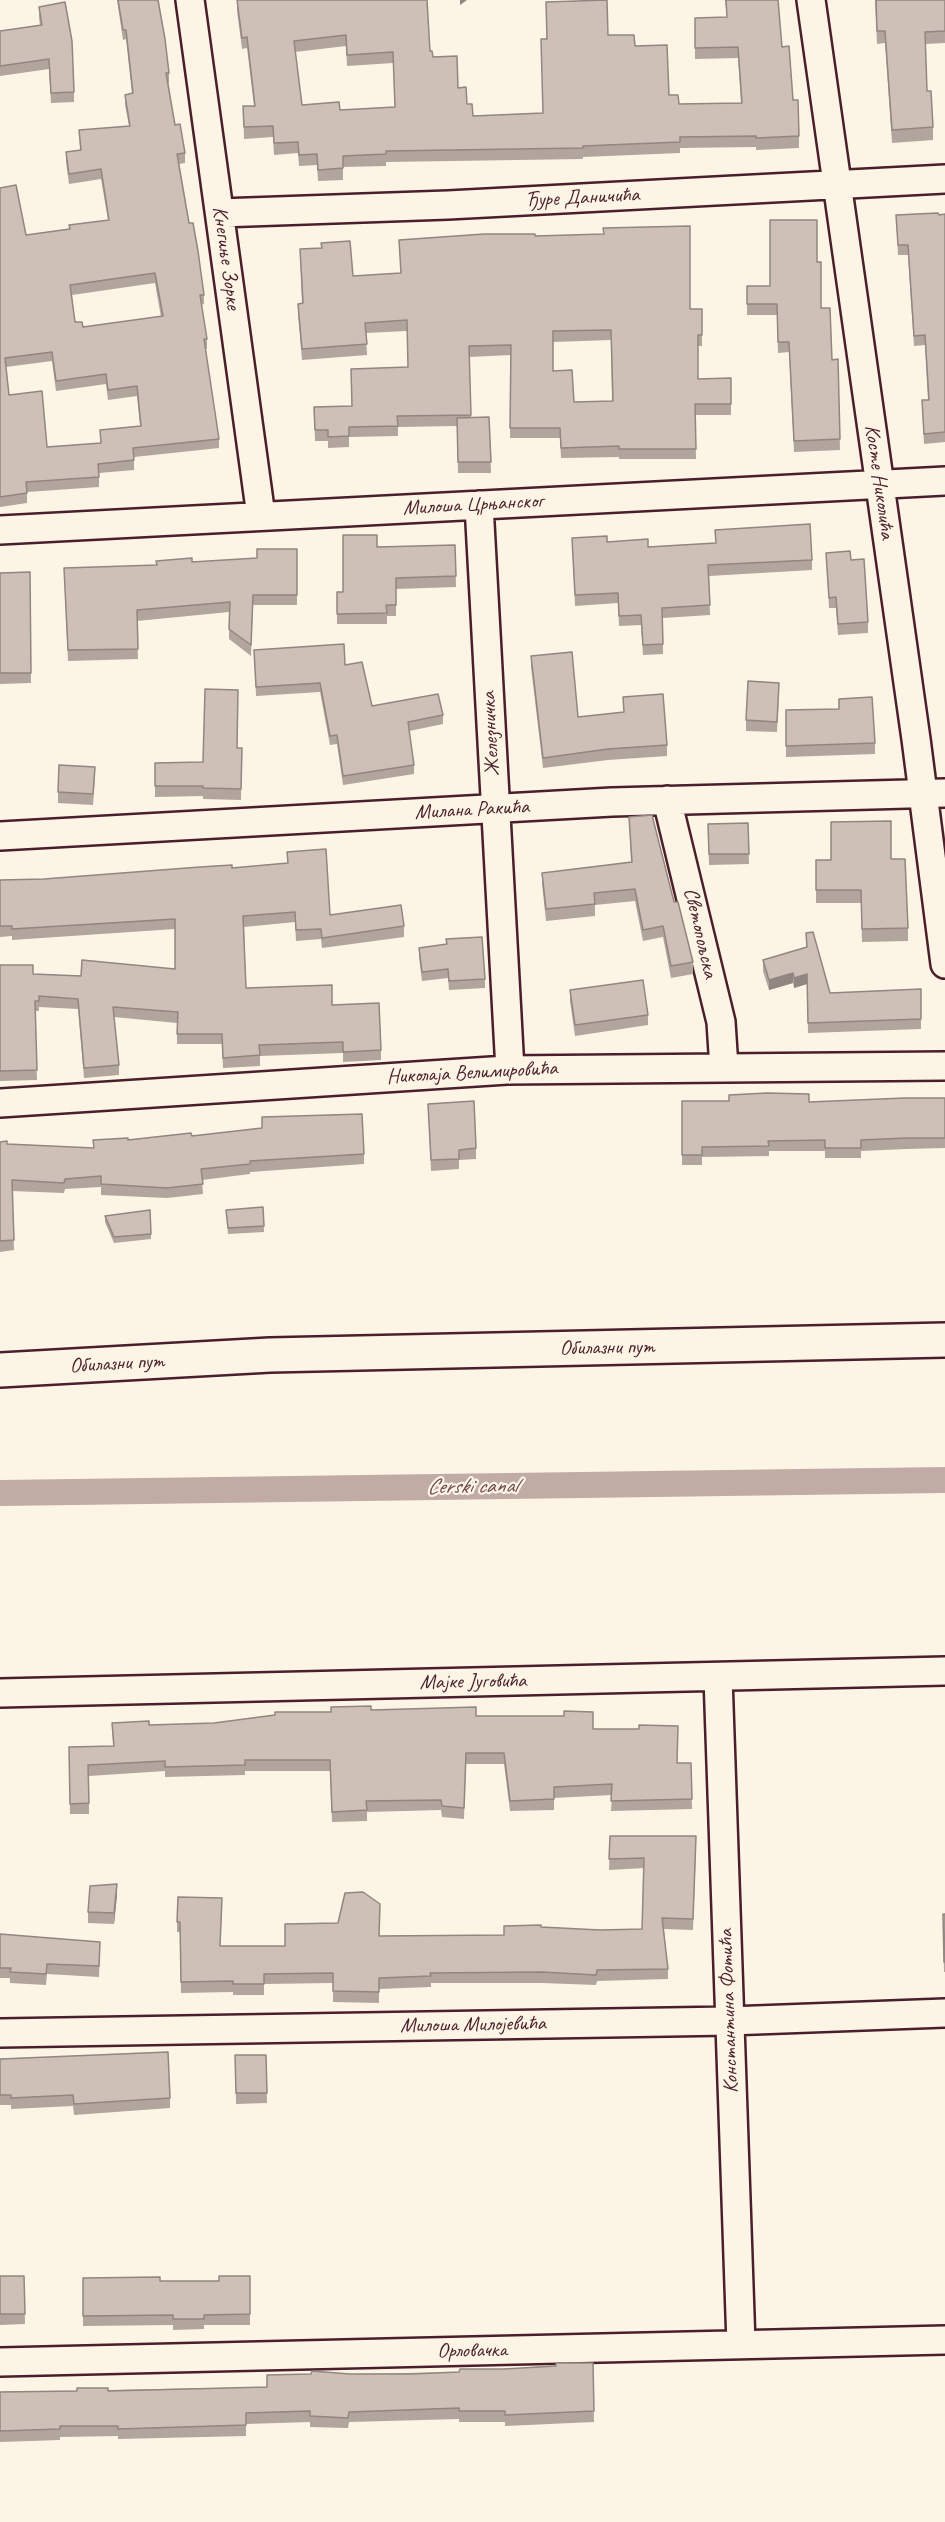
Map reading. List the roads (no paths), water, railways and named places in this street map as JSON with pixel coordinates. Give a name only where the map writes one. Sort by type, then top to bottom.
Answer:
[{"type":"main road","name":"Обилазни пут","points":[[0,1370],[270,1355],[945,1340]]},
{"type":"main road","name":"Обилазни пут","points":[[0,1353],[175,1351],[270,1355]]},
{"type":"street","name":"Кнегиње Зорке","points":[[190,0],[261,516]]},
{"type":"street","name":"Косте Николића","points":[[811,0],[879,484],[934,794],[945,964]]},
{"type":"street","name":"Ђуре Даничића","points":[[220,213],[459,204],[945,179]]},
{"type":"street","name":"Милоша Црњанског","points":[[0,530],[945,481]]},
{"type":"street","name":"Железничка","points":[[478,505],[510,1070]]},
{"type":"street","name":"Милана Ракића","points":[[0,836],[667,800],[934,794]]},
{"type":"street","name":"Светопољска","points":[[667,800],[722,1022],[724,1068]]},
{"type":"street","name":"Николаја Велимировића","points":[[0,1103],[510,1070],[945,1066]]},
{"type":"street","name":"Мајке Југовића","points":[[0,1693],[945,1671]]},
{"type":"street","name":"Константина Фотића","points":[[718,1677],[741,2344]]},
{"type":"street","name":"Милоша Милојевића","points":[[0,2033],[729,2021],[945,2013]]},
{"type":"street","name":"Орловачка","points":[[0,2362],[945,2340]]},
{"type":"waterway","name":"Cerski canal","points":[[0,1493],[945,1480]]}]
